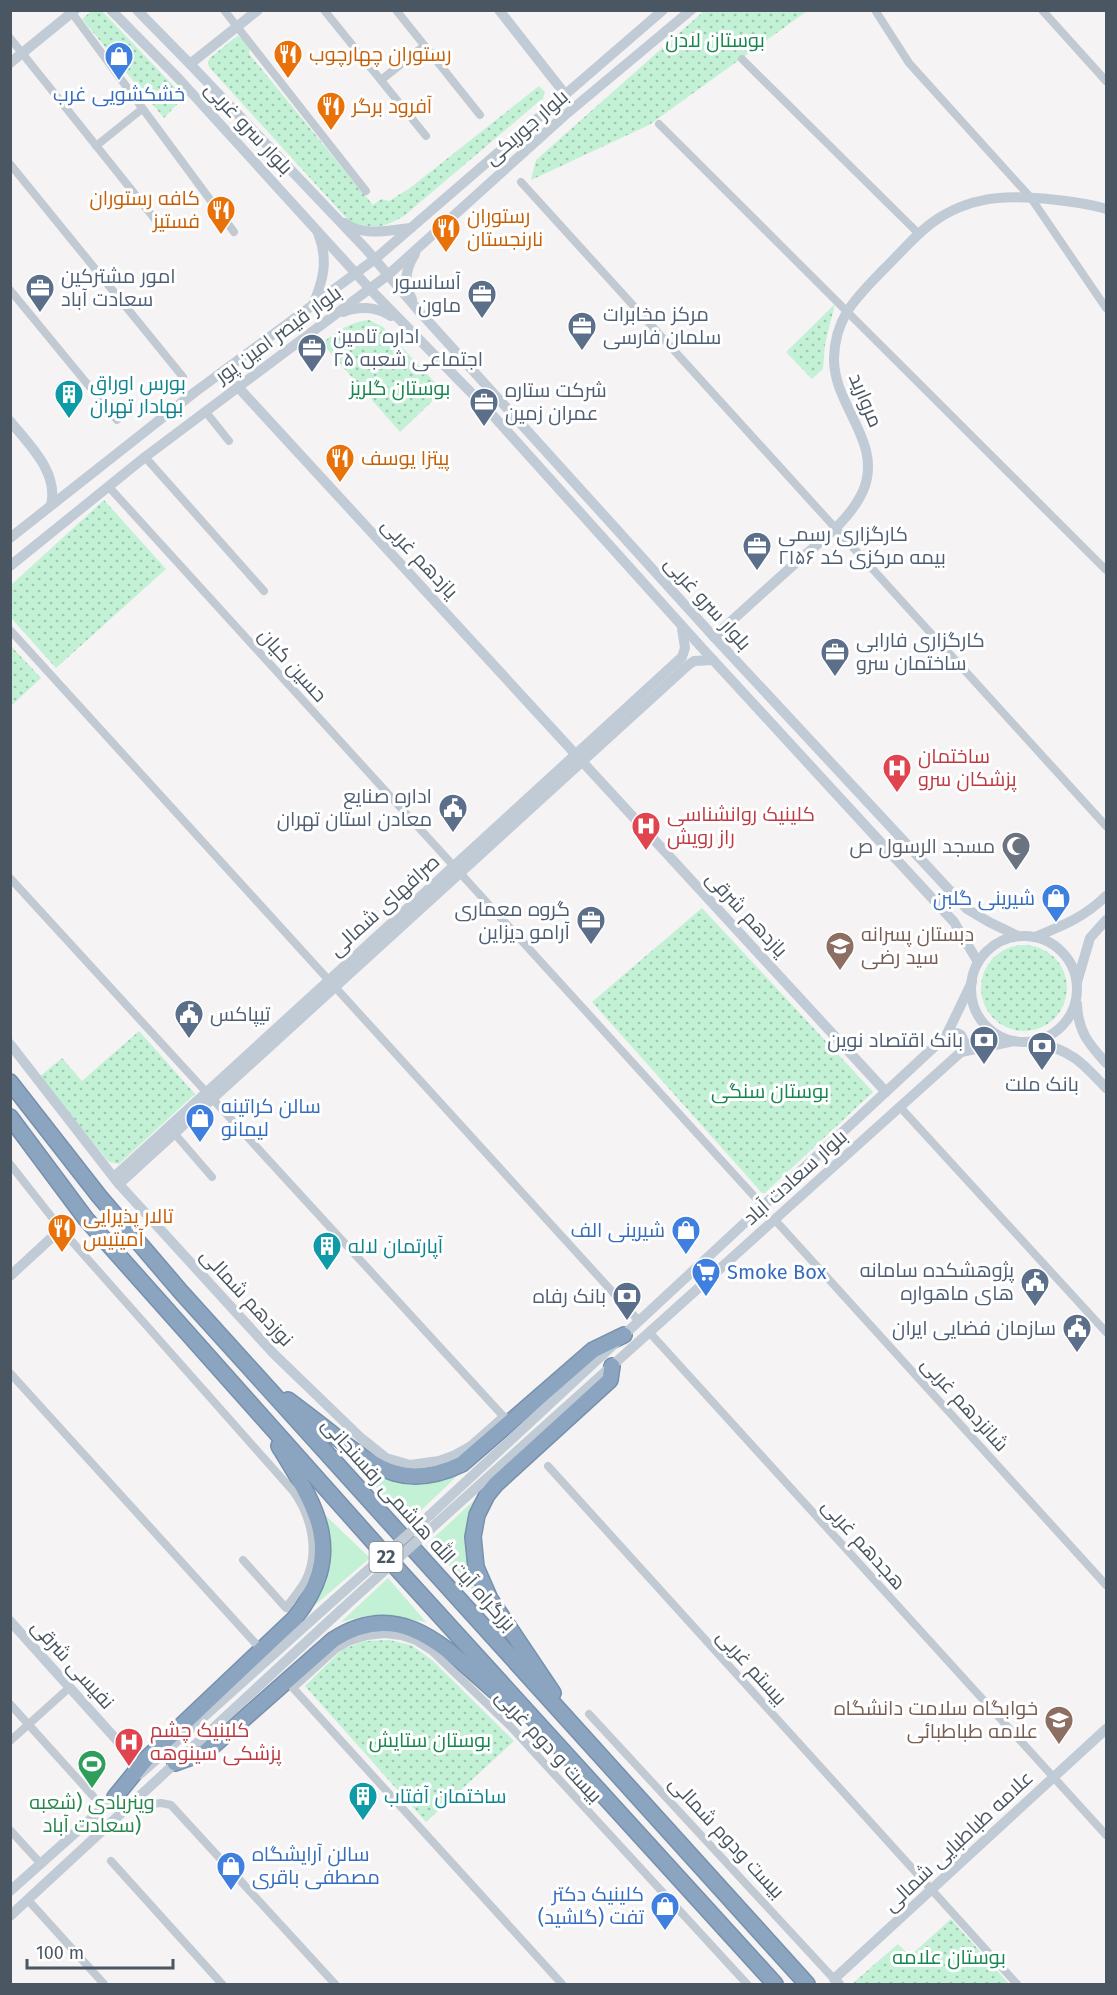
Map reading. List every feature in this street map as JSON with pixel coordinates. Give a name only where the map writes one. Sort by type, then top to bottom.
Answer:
[{"type":"highway","name":"بزرگراه آیت الله هاشمی رفسنجانی","points":[[10,1082],[99,1196],[181,1292],[807,1984]]},
{"type":"highway","name":"22","points":[[10,1118],[86,1219],[543,1730],[775,1984]]},
{"type":"highway","points":[[258,1376],[370,1463],[397,1474],[428,1475],[462,1464],[593,1350],[624,1335]]},
{"type":"highway","points":[[582,1735],[490,1599],[476,1567],[473,1537],[477,1515],[487,1495],[504,1476],[610,1380],[612,1366]]},
{"type":"highway","points":[[115,1797],[146,1759],[294,1619],[303,1608],[315,1584],[322,1559],[321,1526],[308,1497],[257,1410]]},
{"type":"highway","points":[[176,1764],[206,1752],[333,1640],[344,1633],[370,1624],[400,1624],[414,1628],[432,1638],[543,1730]]},
{"type":"main road","name":"بلوار سرو غربی","points":[[111,10],[179,79],[370,289],[488,410],[681,625],[954,922],[978,962]]},
{"type":"main road","name":"بلوار سرو غربی","points":[[137,10],[375,259],[418,310],[714,637],[967,909],[1018,936]]},
{"type":"main road","points":[[190,64],[258,10]]},
{"type":"main road","points":[[499,10],[565,94]]},
{"type":"main road","name":"بلوار جوریکی","points":[[375,259],[663,10]]},
{"type":"main road","name":"بلوار جوریکی","points":[[388,275],[564,116],[691,10]]},
{"type":"main road","points":[[10,63],[73,12]]},
{"type":"main road","points":[[285,194],[302,201],[306,191],[301,180]]},
{"type":"main road","name":"مروارید","points":[[714,637],[836,528],[855,505],[862,492],[867,478],[867,454],[862,434],[837,383],[835,372],[836,341],[840,323],[847,310],[865,288],[919,234],[948,213],[969,203],[1004,196],[1074,202],[1107,209]]},
{"type":"main road","points":[[334,215],[349,227],[362,230],[412,228]]},
{"type":"main road","points":[[312,307],[325,267],[322,243],[315,228]]},
{"type":"main road","points":[[418,310],[409,294],[407,273],[414,256],[424,243]]},
{"type":"main road","name":"بلوار قیصر امین پور","points":[[10,538],[195,392],[375,259]]},
{"type":"main road","name":"بلوار قیصر امین پور","points":[[10,566],[237,386],[388,275]]},
{"type":"main road","points":[[329,318],[351,309],[367,308],[384,311],[404,324]]},
{"type":"main road","points":[[267,339],[281,334],[286,338],[287,341],[278,356]]},
{"type":"main road","points":[[441,361],[456,368],[460,363],[454,350]]},
{"type":"main road","name":"یازدهم غربی","points":[[237,386],[579,758]]},
{"type":"main road","points":[[10,421],[50,474],[53,486],[51,505]]},
{"type":"main road","name":"صرافهای شمالی","points":[[579,758],[682,657],[686,648],[681,625]]},
{"type":"main road","name":"صرافهای شمالی","points":[[116,1181],[579,758],[687,666],[694,661],[713,660]]},
{"type":"main road","name":"یازدهم شرقی","points":[[579,758],[886,1092]]},
{"type":"main road","points":[[1014,1041],[999,1035],[986,1025],[976,1011],[972,982],[978,962],[988,949],[1002,940],[1018,936],[1035,936],[1064,925],[1089,912],[1107,896]]},
{"type":"main road","points":[[1107,920],[1090,938],[1077,982],[1078,1021],[1088,1044],[1107,1064]]},
{"type":"main road","points":[[1035,936],[1050,942],[1063,952],[1072,966],[1077,982]]},
{"type":"main road","name":"بلوار سعادت آباد","points":[[434,1519],[624,1335],[946,1036],[972,982]]},
{"type":"main road","points":[[1031,1041],[1047,1037],[1061,1027],[1071,1014],[1077,998]]},
{"type":"main road","points":[[946,1036],[957,1033],[961,1035],[966,1045],[961,1052]]},
{"type":"main road","points":[[961,1052],[1014,1041],[1052,1045],[1081,1061],[1107,1088]]},
{"type":"main road","name":"نوزدهم شمالی","points":[[10,1044],[116,1181],[274,1354],[361,1438],[386,1458],[410,1465],[439,1461],[471,1446],[504,1417]]},
{"type":"main road","name":"بلوار سعادت آباد","points":[[434,1519],[650,1333],[961,1052]]},
{"type":"main road","name":"صرافهای شمالی","points":[[116,1181],[174,1133],[210,1095]]},
{"type":"main road","points":[[10,1276],[61,1229]]},
{"type":"main road","points":[[10,1891],[434,1519]]},
{"type":"main road","points":[[10,1916],[176,1764],[338,1605]]},
{"type":"main road","name":"نفیسی شرقی","points":[[10,1621],[132,1757]]},
{"type":"main road","name":"علامه طباطبایی شمالی","points":[[837,1982],[932,1890],[1107,1729]]},
{"type":"street","points":[[224,10],[366,191]]},
{"type":"street","points":[[324,10],[426,136]]},
{"type":"street","points":[[396,10],[480,115]]},
{"type":"street","points":[[875,10],[909,63],[1031,198],[1107,308]]},
{"type":"street","points":[[1042,10],[1107,81]]},
{"type":"street","points":[[73,12],[234,232]]},
{"type":"street","points":[[10,38],[158,223]]},
{"type":"street","points":[[381,81],[424,46]]},
{"type":"street","points":[[742,59],[919,234]]},
{"type":"street","points":[[96,146],[142,109]]},
{"type":"street","points":[[659,124],[1107,570]]},
{"type":"street","points":[[10,164],[183,377]]},
{"type":"street","points":[[521,182],[1107,826]]},
{"type":"street","points":[[10,290],[117,420]]},
{"type":"street","points":[[205,411],[229,441]]},
{"type":"street","points":[[145,457],[264,591]]},
{"type":"street","name":"حسین کیان","points":[[108,486],[763,1206]]},
{"type":"street","points":[[10,630],[639,1321]]},
{"type":"street","points":[[10,878],[504,1417]]},
{"type":"street","points":[[900,1107],[1107,1332]]},
{"type":"street","points":[[174,1133],[212,1177]]},
{"type":"street","points":[[10,1164],[61,1229],[303,1504],[311,1534],[310,1568],[304,1582],[286,1608],[243,1560]]},
{"type":"street","name":"شانزدهم غربی","points":[[775,1220],[1107,1585]]},
{"type":"street","name":"هجدهم غربی","points":[[650,1333],[1107,1835]]},
{"type":"street","points":[[10,1373],[256,1644]]},
{"type":"street","name":"بیستم غربی","points":[[548,1466],[1017,1984]]},
{"type":"street","name":"بیست و دوم غربی","points":[[562,1984],[293,1688],[336,1649],[348,1642],[367,1636],[385,1634],[416,1641],[432,1651],[509,1725],[747,1984]]},
{"type":"street","points":[[10,1741],[70,1687]]},
{"type":"street","points":[[10,1704],[93,1796]]},
{"type":"street","name":"بیست ودوم شمالی","points":[[589,1714],[837,1982]]},
{"type":"street","points":[[129,1807],[161,1803],[171,1805],[335,1984]]},
{"type":"street","points":[[10,1830],[41,1864]]},
{"type":"street","points":[[111,1861],[222,1984]]},
{"type":"street","points":[[28,1900],[104,1984]]},
{"type":"green space","points":[[93,10],[102,11],[184,97],[164,118],[82,19]]},
{"type":"green space","name":"بوستان لادن","points":[[704,11],[807,11],[649,125],[531,180],[536,160]]},
{"type":"green space","points":[[237,36],[250,48],[249,54],[373,205],[381,199],[389,201],[410,188],[539,86],[545,92],[543,98],[405,215],[385,225],[359,225],[351,223],[209,67],[210,58]]},
{"type":"green space","points":[[835,304],[825,344],[823,369],[812,379],[786,352]]},
{"type":"green space","name":"بوستان گلریز","points":[[369,320],[383,327],[443,391],[400,432],[322,343],[344,328]]},
{"type":"green space","points":[[104,500],[166,569],[56,668],[11,618],[11,585]]},
{"type":"green space","points":[[10,645],[41,678],[11,706],[10,706]]},
{"type":"green space","name":"بوستان سنگی","points":[[702,908],[873,1092],[765,1193],[762,1193],[592,1002]]},
{"type":"green space","points":[[1024,945],[1048,952],[1060,964],[1067,988],[1060,1012],[1048,1024],[1024,1031],[1000,1024],[988,1012],[981,988],[988,964],[1000,952]]},
{"type":"green space","points":[[139,1031],[195,1094],[119,1164],[109,1162],[39,1077],[62,1058],[82,1081]]},
{"type":"green space","points":[[356,1464],[453,1473],[457,1476],[408,1523]]},
{"type":"green space","points":[[480,1495],[471,1572],[480,1598],[428,1543]]},
{"type":"green space","points":[[324,1514],[370,1558],[309,1610],[326,1523]]},
{"type":"green space","points":[[388,1578],[426,1622],[375,1615],[341,1622]]},
{"type":"green space","name":"بوستان ستایش","points":[[389,1640],[411,1645],[432,1660],[514,1741],[426,1822],[305,1686],[343,1649],[365,1641]]},
{"type":"green space","name":"بوستان علامه","points":[[951,1919],[1009,1984],[852,1984],[898,1944],[910,1956]]},
{"type":"place","name":"رستوران چهارچوب","points":[[288,80]]},
{"type":"place","name":"خشکشویی غرب","points":[[119,82]]},
{"type":"place","name":"آفرود برگر","points":[[331,132]]},
{"type":"place","name":"کافه رستوران فستیز","points":[[221,236]]},
{"type":"place","name":"رستوران نارنجستان","points":[[446,254]]},
{"type":"place","name":"امور مشترکین سعادت آباد","points":[[40,314]]},
{"type":"place","name":"آسانسور ماون","points":[[482,320]]},
{"type":"place","name":"مرکز مخابرات سلمان فارسی","points":[[582,352]]},
{"type":"place","name":"اداره تامین اجتماعی شعبه ۲۵","points":[[312,374]]},
{"type":"place","name":"بورس اوراق بهادار تهران","points":[[69,420]]},
{"type":"place","name":"شرکت ستاره عمران زمین","points":[[484,428]]},
{"type":"place","name":"پیتزا یوسف","points":[[340,484]]},
{"type":"place","name":"کارگزاری رسمی بیمه مرکزی کد ۲۱۵۶","points":[[757,572]]},
{"type":"place","name":"کارگزاری فارابی ساختمان سرو","points":[[835,678]]},
{"type":"place","name":"ساختمان پزشکان سرو","points":[[897,794]]},
{"type":"place","name":"اداره صنایع معادن استان تهران","points":[[453,834]]},
{"type":"place","name":"کلینیک روانشناسی راز رویش","points":[[646,852]]},
{"type":"place","name":"مسجد الرسول ص","points":[[1016,872]]},
{"type":"place","name":"شیرینی گلبن","points":[[1056,924]]},
{"type":"place","name":"گروه معماری آرامو دیزاین","points":[[591,946]]},
{"type":"place","name":"دبستان پسرانه سید رضی","points":[[840,972]]},
{"type":"place","name":"تیپاکس","points":[[189,1040]]},
{"type":"place","name":"بانک اقتصاد نوین","points":[[984,1066]]},
{"type":"place","name":"بانک ملت","points":[[1042,1072]]},
{"type":"place","name":"سالن کراتینه لیمانو","points":[[200,1144]]},
{"type":"place","name":"تالار پذیرایی آمیتیس","points":[[62,1254]]},
{"type":"place","name":"شیرینی الف","points":[[686,1256]]},
{"type":"place","name":"آپارتمان لاله","points":[[327,1272]]},
{"type":"place","name":"Smoke Box","points":[[706,1298]]},
{"type":"place","name":"پژوهشکده سامانه های ماهواره","points":[[1035,1308]]},
{"type":"place","name":"بانک رفاه","points":[[627,1322]]},
{"type":"place","name":"سازمان فضایی ایران","points":[[1077,1354]]},
{"type":"place","name":"خوابگاه سلامت دانشگاه علامه طباطبائی","points":[[1059,1746]]},
{"type":"place","name":"کلینیک چشم پزشکی سینوهه","points":[[129,1768]]},
{"type":"place","name":"وینربادی (شعبه سعادت آباد)","points":[[92,1790]]},
{"type":"place","name":"ساختمان آفتاب","points":[[363,1822]]},
{"type":"place","name":"سالن آرایشگاه مصطفی باقری","points":[[231,1892]]},
{"type":"place","name":"کلینیک دکتر تفت (گلشید)","points":[[665,1932]]}]
